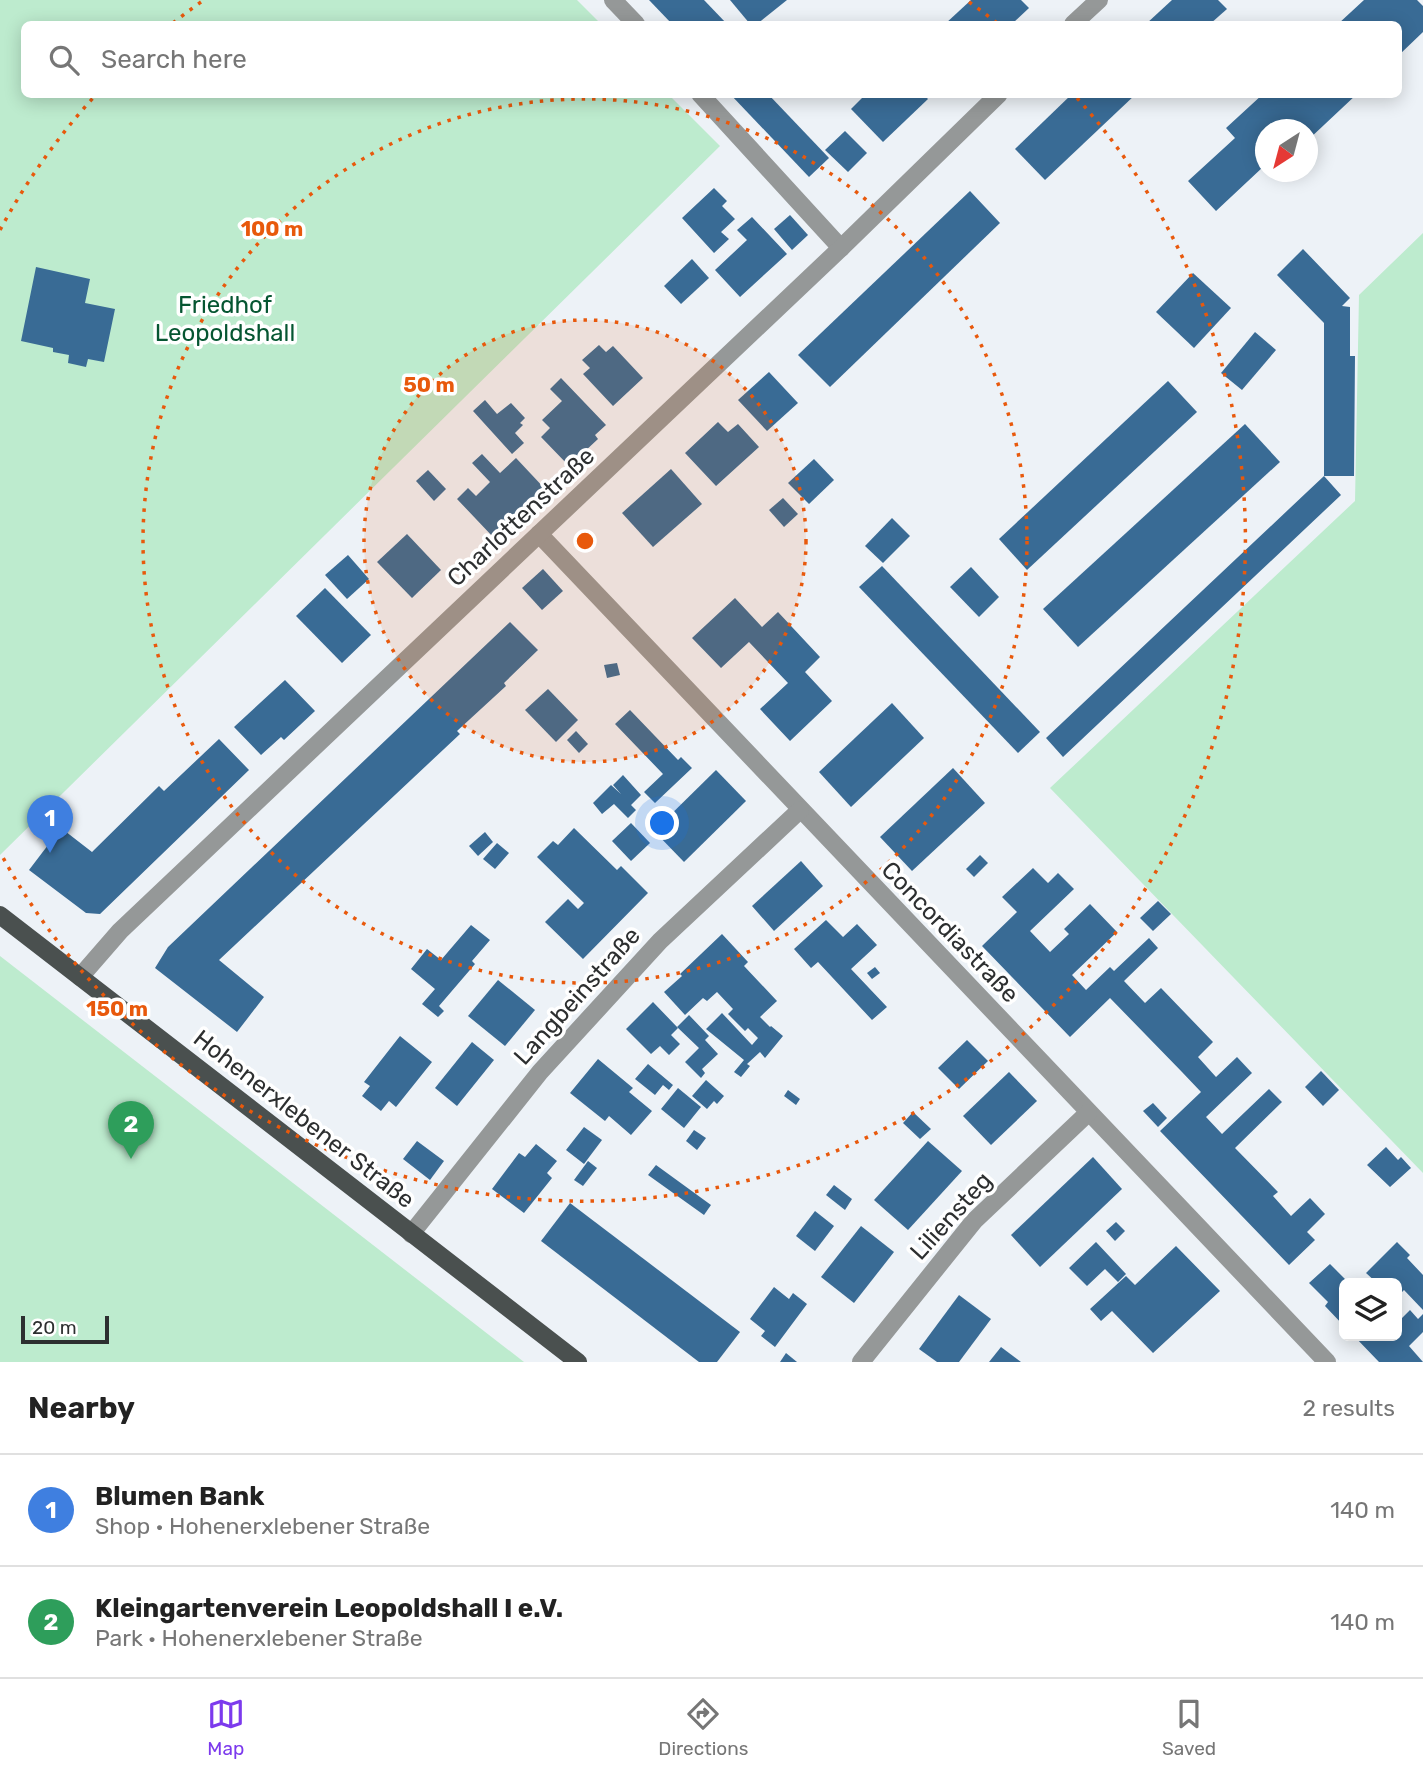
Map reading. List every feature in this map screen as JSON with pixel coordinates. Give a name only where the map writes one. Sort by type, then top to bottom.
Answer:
[{"type":"main road","name":"Hohenerxlebener Straße","points":[[0,915],[578,1362]]},
{"type":"street","points":[[613,0],[632,21]]},
{"type":"street","points":[[1076,21],[1097,0]]},
{"type":"street","points":[[704,98],[841,248]]},
{"type":"street","name":"Charlottenstraße","points":[[80,977],[120,931],[841,248],[995,98]]},
{"type":"street","name":"Concordiastraße","points":[[539,534],[1327,1362]]},
{"type":"street","name":"Langbeinstraße","points":[[411,1234],[558,1052],[660,942],[800,810]]},
{"type":"street","name":"Liliensteg","points":[[861,1362],[974,1221],[1088,1113]]},
{"type":"green space","name":"Friedhof Leopoldshall","points":[[0,0],[577,0],[598,21],[21,21],[21,98],[672,98],[720,146],[0,855]]},
{"type":"green space","points":[[1423,233],[1423,1173],[1050,788],[1355,501],[1359,295]]},
{"type":"green space","points":[[0,956],[524,1362],[0,1362]]},
{"type":"building","points":[[649,0],[704,0],[724,21],[669,21]]},
{"type":"building","points":[[730,0],[787,0],[761,21],[748,21]]},
{"type":"building","points":[[971,0],[1021,0],[1029,8],[1015,21],[948,21]]},
{"type":"building","points":[[1172,0],[1218,0],[1227,9],[1213,21],[1149,21]]},
{"type":"building","points":[[1364,0],[1417,0],[1423,6],[1423,32],[1402,52],[1402,21],[1341,21]]},
{"type":"building","points":[[734,98],[772,98],[829,158],[809,177]]},
{"type":"building","points":[[862,98],[928,99],[883,142],[851,109]]},
{"type":"building","points":[[1068,98],[1132,98],[1045,180],[1015,149]]},
{"type":"building","points":[[1259,98],[1353,98],[1318,131],[1318,119],[1255,119],[1255,174],[1216,211],[1188,181],[1235,138],[1226,128]]},
{"type":"building","points":[[845,131],[867,153],[848,172],[825,150]]},
{"type":"building","points":[[714,188],[727,201],[722,206],[735,219],[721,232],[729,239],[714,253],[682,218]]},
{"type":"building","points":[[970,191],[1000,223],[830,387],[798,355]]},
{"type":"building","points":[[790,215],[808,235],[792,250],[774,229]]},
{"type":"building","points":[[752,217],[787,254],[740,297],[715,270],[747,240],[737,230]]},
{"type":"building","points":[[1303,249],[1350,298],[1342,306],[1350,307],[1350,356],[1355,356],[1354,476],[1324,476],[1324,323],[1277,275]]},
{"type":"building","points":[[692,259],[709,278],[681,304],[664,286]]},
{"type":"building","points":[[36,267],[90,279],[85,303],[115,309],[104,362],[88,359],[86,367],[68,363],[69,355],[53,352],[53,348],[21,341]]},
{"type":"building","points":[[1193,273],[1231,308],[1194,348],[1156,312]]},
{"type":"building","points":[[1255,332],[1276,350],[1242,390],[1221,373]]},
{"type":"building","points":[[599,345],[606,352],[613,346],[643,378],[613,406],[583,374],[590,368],[582,360]]},
{"type":"building","points":[[769,372],[798,403],[767,431],[738,400]]},
{"type":"building","points":[[561,378],[606,425],[595,435],[598,439],[569,466],[541,437],[550,428],[542,420],[562,401],[550,389]]},
{"type":"building","points":[[1168,381],[1197,412],[1027,570],[999,539]]},
{"type":"building","points":[[485,400],[497,414],[511,403],[525,418],[520,423],[523,425],[515,433],[524,443],[512,454],[473,411]]},
{"type":"building","points":[[718,422],[728,432],[738,424],[759,447],[716,486],[685,453]]},
{"type":"building","points":[[1245,424],[1280,462],[1078,647],[1043,609]]},
{"type":"building","points":[[482,454],[500,473],[516,458],[546,490],[494,538],[457,499],[468,488],[476,496],[490,482],[472,463]]},
{"type":"building","points":[[814,459],[834,480],[809,504],[788,483]]},
{"type":"building","points":[[671,469],[702,504],[653,547],[622,513]]},
{"type":"building","points":[[428,470],[446,489],[434,501],[416,481]]},
{"type":"building","points":[[1324,476],[1341,495],[1063,757],[1046,738]]},
{"type":"building","points":[[783,498],[798,514],[784,527],[769,510]]},
{"type":"building","points":[[892,518],[910,536],[883,563],[865,546]]},
{"type":"building","points":[[407,534],[441,570],[412,598],[377,562]]},
{"type":"building","points":[[348,555],[369,579],[347,599],[325,575]]},
{"type":"building","points":[[882,566],[1040,732],[1018,753],[859,587]]},
{"type":"building","points":[[971,567],[999,597],[979,617],[950,587]]},
{"type":"building","points":[[543,569],[563,591],[542,610],[522,588]]},
{"type":"building","points":[[325,588],[371,635],[342,663],[296,616]]},
{"type":"building","points":[[735,598],[762,627],[778,612],[820,657],[805,672],[832,701],[790,741],[760,709],[788,683],[749,642],[721,668],[692,638]]},
{"type":"building","points":[[510,622],[538,650],[504,683],[506,686],[457,731],[460,734],[219,960],[264,997],[237,1032],[155,968],[168,947]]},
{"type":"building","points":[[617,663],[620,675],[607,678],[604,665]]},
{"type":"building","points":[[285,680],[315,711],[284,740],[281,737],[261,755],[234,727]]},
{"type":"building","points":[[548,689],[578,720],[556,742],[525,710]]},
{"type":"building","points":[[892,703],[924,738],[851,807],[819,772]]},
{"type":"building","points":[[630,710],[678,760],[681,757],[692,768],[655,803],[644,792],[663,774],[615,724]]},
{"type":"building","points":[[576,731],[588,744],[579,753],[567,740]]},
{"type":"building","points":[[219,739],[249,770],[100,914],[86,913],[29,870],[61,828],[92,852],[159,786],[164,791]]},
{"type":"building","points":[[953,768],[985,803],[912,871],[880,837]]},
{"type":"building","points":[[716,770],[746,801],[684,862],[654,831]]},
{"type":"building","points":[[623,775],[641,795],[631,805],[636,810],[628,818],[614,804],[602,814],[593,803],[611,785],[621,794],[613,785]]},
{"type":"building","points":[[631,823],[650,843],[631,861],[612,841]]},
{"type":"building","points":[[574,828],[617,870],[621,866],[648,893],[583,959],[545,922],[568,899],[578,909],[584,903],[537,857],[553,841],[558,845]]},
{"type":"building","points":[[485,832],[493,842],[478,856],[469,846]]},
{"type":"building","points":[[497,843],[509,853],[495,869],[483,859]]},
{"type":"building","points":[[980,855],[988,863],[974,877],[966,869]]},
{"type":"building","points":[[801,861],[823,886],[774,931],[752,906]]},
{"type":"building","points":[[1033,868],[1048,883],[1058,873],[1074,889],[1030,931],[1050,952],[1069,934],[1064,929],[1090,904],[1117,932],[1072,975],[1086,990],[1110,967],[1114,971],[1149,938],[1158,948],[1124,981],[1145,1003],[1161,988],[1213,1042],[1198,1057],[1216,1077],[1237,1057],[1252,1073],[1206,1117],[1222,1134],[1269,1089],[1282,1102],[1235,1148],[1278,1192],[1273,1196],[1291,1216],[1310,1198],[1325,1214],[1307,1232],[1315,1240],[1289,1265],[1160,1131],[1201,1092],[1182,1072],[1110,998],[1070,1037],[982,946],[1017,912],[1002,897]]},
{"type":"building","points":[[1158,901],[1171,914],[1153,931],[1140,918]]},
{"type":"building","points":[[826,920],[843,937],[857,924],[877,945],[851,969],[887,1007],[872,1020],[818,962],[811,968],[794,949]]},
{"type":"building","points":[[471,925],[490,940],[472,961],[475,964],[439,1006],[444,1011],[438,1017],[422,1004],[435,989],[411,969],[427,949],[441,960]]},
{"type":"building","points":[[722,934],[748,962],[744,966],[777,1001],[760,1017],[783,1036],[765,1058],[760,1052],[747,1064],[750,1066],[741,1077],[734,1072],[744,1060],[706,1029],[722,1013],[752,1045],[758,1038],[748,1028],[745,1031],[728,1014],[733,1009],[717,992],[707,1001],[703,998],[685,1015],[664,992]]},
{"type":"building","points":[[875,967],[880,973],[872,979],[867,973]]},
{"type":"building","points":[[498,980],[535,1010],[505,1046],[468,1016]]},
{"type":"building","points":[[653,1002],[678,1028],[671,1035],[680,1044],[669,1055],[660,1046],[651,1054],[626,1029]]},
{"type":"building","points":[[689,1015],[709,1036],[705,1040],[718,1054],[702,1069],[705,1073],[701,1078],[685,1062],[699,1048],[677,1027]]},
{"type":"building","points":[[400,1036],[432,1062],[396,1107],[389,1101],[381,1111],[362,1096],[370,1086],[364,1082]]},
{"type":"building","points":[[967,1040],[988,1061],[959,1089],[938,1068]]},
{"type":"building","points":[[472,1042],[494,1060],[457,1106],[435,1088]]},
{"type":"building","points":[[598,1059],[633,1088],[629,1092],[652,1111],[631,1135],[609,1116],[605,1121],[570,1093]]},
{"type":"building","points":[[648,1064],[673,1085],[669,1090],[663,1085],[655,1095],[635,1079]]},
{"type":"building","points":[[1321,1071],[1339,1090],[1323,1106],[1305,1087]]},
{"type":"building","points":[[1009,1072],[1037,1101],[991,1145],[963,1116]]},
{"type":"building","points":[[706,1080],[724,1096],[717,1104],[714,1101],[707,1109],[692,1096]]},
{"type":"building","points":[[678,1088],[701,1107],[684,1128],[661,1109]]},
{"type":"building","points":[[788,1090],[800,1099],[796,1105],[784,1096]]},
{"type":"building","points":[[1153,1103],[1167,1118],[1158,1127],[1143,1111]]},
{"type":"building","points":[[913,1112],[931,1129],[920,1139],[903,1123]]},
{"type":"building","points":[[584,1127],[602,1140],[584,1164],[566,1150]]},
{"type":"building","points":[[694,1130],[706,1138],[697,1150],[686,1141]]},
{"type":"building","points":[[417,1141],[444,1161],[430,1180],[403,1159]]},
{"type":"building","points":[[928,1141],[962,1171],[908,1230],[874,1200]]},
{"type":"building","points":[[536,1144],[557,1161],[547,1173],[552,1178],[524,1213],[492,1189],[519,1153],[525,1157]]},
{"type":"building","points":[[1386,1147],[1398,1160],[1401,1157],[1411,1168],[1390,1187],[1367,1165]]},
{"type":"building","points":[[1093,1157],[1122,1189],[1040,1267],[1011,1235]]},
{"type":"building","points":[[588,1161],[597,1168],[583,1186],[574,1180]]},
{"type":"building","points":[[656,1165],[711,1205],[704,1215],[648,1175]]},
{"type":"building","points":[[834,1185],[852,1199],[845,1210],[826,1195]]},
{"type":"building","points":[[570,1203],[740,1332],[717,1362],[699,1362],[541,1241]]},
{"type":"building","points":[[815,1211],[834,1226],[815,1251],[796,1236]]},
{"type":"building","points":[[1116,1222],[1125,1231],[1115,1241],[1106,1231]]},
{"type":"building","points":[[861,1226],[894,1252],[854,1303],[821,1277]]},
{"type":"building","points":[[1096,1242],[1126,1274],[1118,1282],[1105,1269],[1087,1286],[1069,1268]]},
{"type":"building","points":[[1397,1242],[1410,1255],[1407,1258],[1423,1275],[1423,1310],[1404,1290],[1402,1292],[1402,1278],[1372,1278],[1366,1273]]},
{"type":"building","points":[[1176,1246],[1220,1291],[1153,1353],[1112,1311],[1101,1321],[1090,1309],[1126,1276],[1135,1285]]},
{"type":"building","points":[[1330,1264],[1344,1278],[1339,1278],[1339,1321],[1325,1306],[1328,1302],[1309,1283]]},
{"type":"building","points":[[774,1287],[789,1299],[793,1293],[807,1304],[775,1347],[761,1336],[765,1331],[750,1319]]},
{"type":"building","points":[[959,1295],[991,1319],[959,1362],[937,1362],[919,1349]]},
{"type":"building","points":[[1410,1310],[1418,1319],[1423,1314],[1423,1332],[1409,1346],[1423,1362],[1379,1362],[1359,1341],[1402,1341],[1402,1318]]},
{"type":"building","points":[[1001,1347],[1021,1362],[989,1362]]},
{"type":"building","points":[[786,1353],[797,1362],[780,1362]]},
{"type":"place","name":"Blumen Bank","points":[[50,853]]},
{"type":"place","name":"Kleingartenverein Leopoldshall I e.V.","points":[[131,1159]]}]
